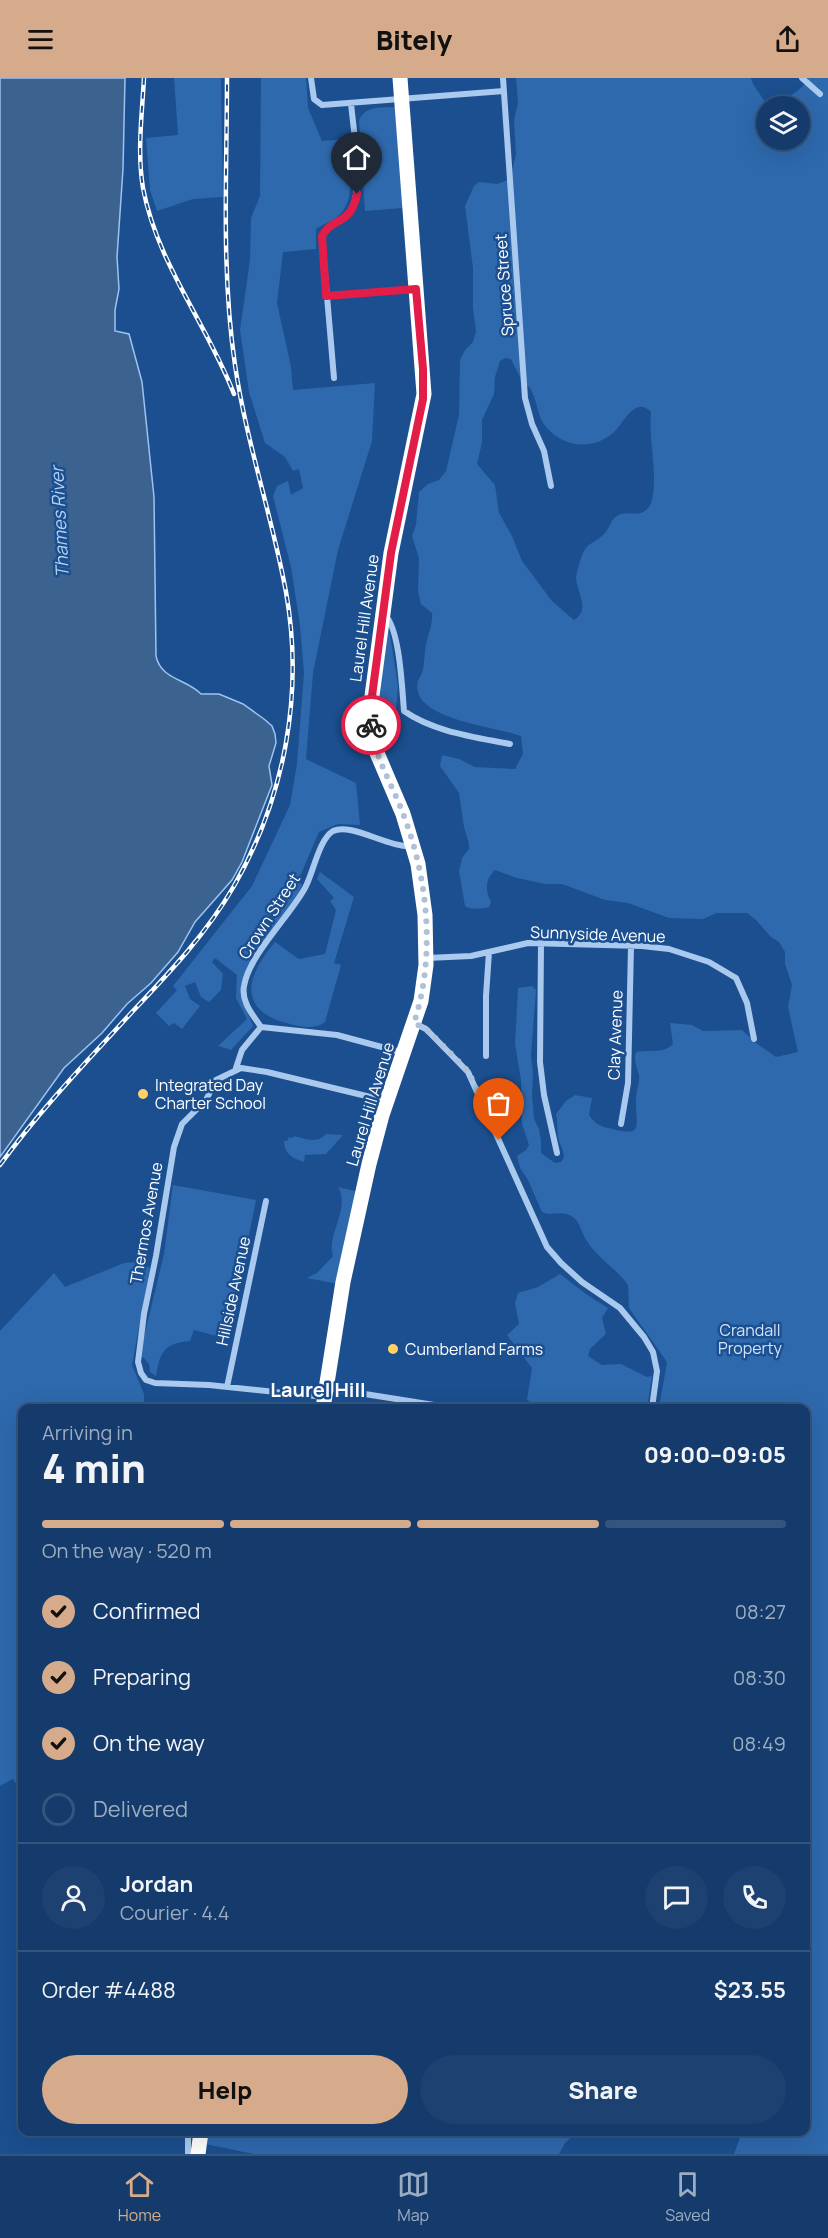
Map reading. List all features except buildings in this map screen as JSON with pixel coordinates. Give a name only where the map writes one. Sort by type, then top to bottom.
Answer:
[{"type":"highway","name":"Laurel Hill Avenue","points":[[325,1398],[343,1282],[373,1149],[424,990],[426,958],[424,905],[413,846],[401,809],[380,762],[372,734],[371,705],[382,612],[398,512],[423,399],[423,369],[400,78]]},
{"type":"highway","points":[[198,2154],[200,2136]]},
{"type":"street","points":[[311,78],[313,97],[317,103],[325,106],[504,91]]},
{"type":"street","name":"Spruce Street","points":[[503,78],[525,398],[532,424],[544,451],[551,486]]},
{"type":"street","points":[[802,78],[820,94]]},
{"type":"street","points":[[334,378],[322,236],[328,228],[344,219],[353,207],[357,194],[351,103]]},
{"type":"street","points":[[326,296],[416,289]]},
{"type":"street","points":[[382,612],[391,621],[400,666],[404,711],[413,718],[448,731],[510,744]]},
{"type":"street","name":"Crown Street","points":[[261,1027],[245,1001],[246,978],[261,950],[301,896],[312,876],[323,843],[328,836],[336,830],[344,830],[398,846],[413,846]]},
{"type":"street","name":"Sunnyside Avenue","points":[[426,958],[471,956],[526,944],[660,947],[675,950],[708,962],[738,981],[747,1003],[754,1039]]},
{"type":"street","points":[[541,944],[540,1062],[544,1095],[557,1153]]},
{"type":"street","name":"Clay Avenue","points":[[621,1124],[628,1083],[631,946]]},
{"type":"street","points":[[486,1056],[489,952]]},
{"type":"street","points":[[414,1023],[426,1029],[468,1072],[547,1246],[582,1282],[625,1313],[644,1337],[653,1352],[657,1371],[653,1404]]},
{"type":"street","points":[[387,1101],[250,1068],[235,1071],[242,1050],[261,1027],[337,1035],[404,1053]]},
{"type":"street","name":"Thermos Avenue","points":[[235,1071],[216,1080],[209,1097],[184,1121],[176,1137],[144,1314],[138,1362],[141,1373],[146,1380],[151,1382],[226,1387],[393,1404]]},
{"type":"street","name":"Hillside Avenue","points":[[226,1387],[266,1201]]},
{"type":"street","points":[[188,2136],[188,2153],[191,2154]]},
{"type":"green space","points":[[174,78],[221,78],[223,197],[193,199],[157,211],[150,190],[146,138],[178,135]]},
{"type":"green space","points":[[261,78],[306,78],[308,108],[322,141],[345,139],[350,169],[348,201],[337,217],[316,229],[316,249],[283,252],[277,303],[291,367],[293,390],[375,383],[372,441],[338,550],[313,673],[306,759],[356,783],[360,825],[338,824],[319,832],[298,881],[302,885],[297,896],[247,970],[241,991],[253,1026],[231,1050],[218,1046],[247,1019],[236,998],[237,975],[215,958],[212,962],[223,974],[221,990],[209,1002],[201,997],[195,982],[185,986],[190,999],[200,1006],[182,1029],[174,1023],[169,1026],[156,1013],[177,990],[173,986],[252,886],[290,805],[297,764],[304,673],[300,625],[291,567],[273,496],[277,486],[288,481],[291,495],[303,488],[299,469],[293,471],[285,457],[265,443],[249,392],[240,330],[250,260],[251,218],[260,196]]},
{"type":"green space","name":"Crandall Property","points":[[516,78],[751,78],[761,96],[756,96],[756,150],[810,150],[810,96],[790,96],[808,81],[808,78],[828,78],[828,2154],[734,2154],[741,2136],[810,2136],[810,1404],[660,1404],[667,1362],[629,1308],[628,1285],[591,1247],[573,1217],[542,1212],[520,1168],[517,1156],[529,1145],[522,1124],[521,1080],[515,1044],[518,988],[532,986],[536,990],[531,1056],[534,1119],[539,1129],[541,1153],[555,1163],[561,1162],[564,1157],[556,1114],[566,1101],[575,1095],[592,1098],[589,1115],[599,1125],[628,1132],[636,1128],[636,1095],[639,1075],[635,1055],[636,1052],[660,1051],[673,1044],[670,1023],[692,1025],[703,1031],[742,1030],[776,1057],[798,1052],[788,1007],[792,985],[785,964],[785,952],[779,942],[747,913],[717,913],[703,919],[669,918],[628,903],[605,900],[562,884],[545,884],[495,870],[489,877],[487,885],[491,902],[489,907],[477,909],[465,906],[459,871],[469,844],[459,793],[440,766],[442,755],[459,759],[475,767],[515,769],[523,754],[521,736],[458,720],[441,713],[427,705],[419,694],[418,681],[423,670],[432,613],[421,604],[418,592],[419,558],[412,536],[416,525],[419,492],[428,484],[439,480],[446,471],[459,415],[460,360],[465,350],[473,342],[476,331],[473,308],[473,268],[465,206],[474,186],[479,182],[497,184],[508,180],[516,154],[514,120],[518,103]],"holes":[[[505,358],[511,359],[522,380],[530,389],[539,415],[547,428],[554,435],[571,443],[588,444],[605,438],[613,433],[630,413],[640,407],[651,412],[654,470],[651,504],[643,512],[618,515],[605,533],[586,548],[576,578],[582,600],[582,611],[574,620],[552,601],[522,561],[499,513],[495,485],[477,464],[482,443],[482,420],[494,394],[495,377],[500,361]]]},
{"type":"green space","points":[[395,107],[403,208],[365,211],[359,120],[370,110]]},
{"type":"green space","points":[[388,623],[398,685],[396,710],[378,711]]},
{"type":"green space","points":[[320,872],[354,897],[334,963],[341,965],[325,1022],[313,1027],[304,1027],[273,1018],[261,1010],[254,1001],[251,991],[258,967],[275,942],[299,959],[325,954],[336,910],[330,901],[334,898],[317,879]]},
{"type":"green space","points":[[326,1134],[343,1135],[326,1154],[305,1155],[304,1162],[293,1157],[286,1150],[284,1141],[287,1141],[289,1137],[315,1140]]},
{"type":"green space","points":[[173,1185],[256,1200],[228,1339],[194,1330],[190,1341],[174,1344],[165,1350],[159,1361],[156,1376],[150,1372],[149,1364],[142,1356],[143,1341],[164,1254]]},
{"type":"green space","points":[[338,1187],[359,1192],[338,1284],[307,1278],[317,1273],[333,1256],[333,1239],[342,1204]]},
{"type":"green space","points":[[138,1262],[150,1268],[132,1365],[144,1394],[144,1404],[18,1404],[18,1787],[13,1779],[0,1786],[0,1331],[54,1273],[65,1287],[124,1263]]},
{"type":"green space","points":[[560,1274],[608,1308],[602,1318],[606,1334],[590,1349],[588,1356],[602,1365],[621,1364],[647,1377],[652,1376],[648,1404],[534,1404],[527,1400],[532,1368],[507,1335],[519,1324],[515,1303],[518,1293],[538,1287]]},
{"type":"green space","points":[[206,2136],[572,2136],[559,2154],[254,2154],[205,2144]]},
{"type":"water","name":"Thames River","points":[[0,78],[125,78],[123,169],[117,257],[119,289],[115,310],[115,331],[129,334],[142,382],[154,497],[156,656],[163,670],[201,694],[219,694],[243,704],[264,719],[272,726],[276,743],[269,766],[272,785],[242,862],[232,880],[195,922],[178,952],[151,983],[64,1068],[0,1157]]},
{"type":"railway","points":[[144,78],[140,161],[143,188],[150,216],[171,268],[234,394]]},
{"type":"railway","points":[[0,1165],[64,1086],[161,982],[212,920],[252,852],[278,780],[286,744],[293,668],[286,592],[246,422],[231,329],[226,257],[227,78]]},
{"type":"way so far","points":[[371,725],[380,762],[410,834],[423,893],[426,927],[425,978],[414,1023],[426,1029],[465,1068],[499,1140]]},
{"type":"place","name":"Integrated Day Charter School","points":[[143,1094]]},
{"type":"place","name":"Cumberland Farms","points":[[393,1349]]},
{"type":"district","name":"Laurel Hill","points":[[318,1390]]},
{"type":"route","points":[[357,194],[353,207],[344,219],[324,231],[322,236],[326,296],[416,289],[424,386],[421,412],[388,567],[372,696],[371,725]]}]
